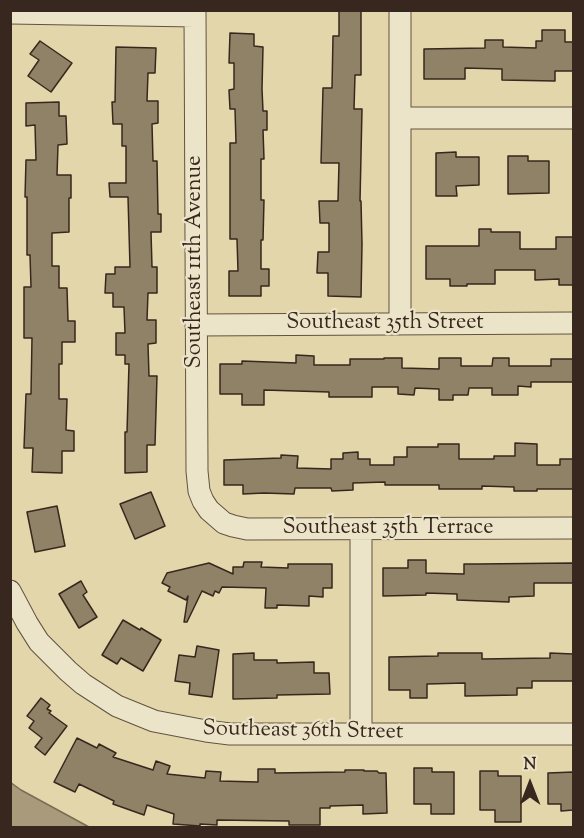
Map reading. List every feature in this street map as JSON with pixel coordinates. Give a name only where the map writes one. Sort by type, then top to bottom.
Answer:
[{"type":"street","points":[[400,10],[400,324]]},
{"type":"street","points":[[10,13],[195,13]]},
{"type":"street","name":"Southeast 11th Avenue","points":[[195,13],[197,481],[203,501],[209,510]]},
{"type":"street","points":[[400,118],[573,118]]},
{"type":"street","name":"Southeast 35th Street","points":[[196,325],[573,323]]},
{"type":"street","name":"Southeast 35th Terrace","points":[[209,510],[224,523],[247,529],[573,528]]},
{"type":"street","points":[[361,734],[362,529]]},
{"type":"street","name":"Southeast 36th Street","points":[[10,591],[39,642],[53,657],[100,696],[154,722],[230,734],[573,734]]},
{"type":"shaded area","points":[[10,782],[21,790],[89,827],[11,827]]},
{"type":"building","points":[[339,10],[361,10],[361,75],[355,75],[354,109],[362,109],[361,297],[328,296],[328,273],[317,273],[318,252],[329,252],[329,223],[320,223],[319,201],[338,201],[339,163],[321,163],[323,88],[332,88],[333,36],[339,36]]},
{"type":"building","points":[[542,30],[565,30],[565,42],[573,42],[573,71],[555,71],[555,81],[502,80],[502,69],[465,68],[465,79],[424,79],[424,49],[485,48],[485,40],[503,40],[503,47],[536,48],[536,41],[542,41]]},
{"type":"building","points":[[230,33],[254,34],[254,46],[263,47],[263,111],[267,111],[267,130],[263,130],[264,159],[261,159],[261,200],[264,200],[261,269],[269,269],[269,286],[261,286],[261,296],[229,296],[229,271],[238,271],[237,239],[230,239],[230,143],[236,143],[235,109],[230,109],[229,90],[234,89],[234,63],[229,63]]},
{"type":"building","points":[[40,41],[72,63],[51,92],[28,76],[39,60],[30,54]]},
{"type":"building","points":[[116,47],[156,48],[155,73],[148,73],[147,101],[158,101],[158,123],[152,124],[153,161],[157,161],[158,214],[161,214],[161,232],[151,232],[152,267],[157,267],[157,293],[148,293],[147,320],[156,320],[156,343],[148,344],[149,376],[157,376],[155,445],[147,445],[147,472],[125,473],[129,364],[125,364],[125,355],[116,355],[116,333],[125,333],[124,307],[113,307],[113,293],[105,293],[106,274],[115,274],[115,267],[130,267],[128,197],[110,197],[109,183],[126,183],[126,146],[122,146],[122,124],[113,124],[112,102],[115,102]]},
{"type":"building","points":[[59,102],[59,116],[66,116],[67,144],[58,145],[57,175],[71,175],[71,198],[69,198],[69,232],[52,233],[52,266],[59,266],[59,288],[67,288],[68,321],[75,321],[75,342],[62,342],[62,364],[59,364],[59,399],[67,399],[66,430],[74,431],[74,451],[62,451],[62,473],[32,472],[33,448],[24,448],[26,394],[31,394],[32,338],[24,338],[24,287],[31,287],[30,255],[27,255],[26,160],[36,160],[35,125],[26,126],[26,103]]},
{"type":"building","points":[[456,152],[456,157],[479,157],[479,185],[456,186],[457,196],[436,196],[436,153]]},
{"type":"building","points":[[508,156],[528,156],[528,161],[549,161],[549,193],[508,194]]},
{"type":"building","points":[[479,229],[491,229],[491,232],[520,232],[520,249],[556,249],[556,237],[573,237],[573,285],[559,285],[559,279],[535,280],[535,270],[495,270],[495,284],[450,286],[450,279],[426,279],[426,246],[479,246]]},
{"type":"building","points":[[296,355],[314,356],[314,365],[350,365],[350,359],[402,358],[402,368],[439,369],[439,358],[461,358],[461,366],[492,366],[493,358],[509,358],[509,366],[551,366],[551,359],[573,359],[573,382],[531,382],[531,387],[518,386],[518,395],[492,395],[492,388],[469,388],[468,395],[453,395],[453,400],[439,400],[439,389],[415,388],[414,395],[398,394],[398,387],[372,387],[372,397],[329,397],[329,392],[264,390],[264,405],[242,405],[242,394],[220,394],[220,364],[242,364],[242,361],[296,363]]},
{"type":"building","points":[[515,443],[537,444],[537,465],[560,465],[560,459],[573,459],[573,489],[514,491],[514,487],[482,486],[482,489],[439,489],[439,485],[385,485],[385,482],[353,483],[353,490],[295,488],[294,494],[243,494],[243,485],[224,485],[224,460],[281,458],[281,455],[298,456],[297,468],[331,469],[331,459],[343,459],[343,453],[358,452],[358,459],[370,459],[370,465],[394,465],[394,457],[407,457],[407,447],[459,444],[459,459],[494,459],[494,456],[515,456]]},
{"type":"building","points":[[151,492],[165,526],[135,539],[120,504]]},
{"type":"building","points":[[57,506],[65,546],[35,552],[27,512]]},
{"type":"building","points":[[408,560],[426,560],[426,573],[464,574],[464,564],[573,563],[573,583],[534,583],[534,596],[509,597],[509,602],[457,600],[457,594],[426,593],[426,595],[383,596],[383,568],[408,568]]},
{"type":"building","points":[[244,562],[262,562],[261,567],[288,568],[288,564],[332,564],[332,588],[323,588],[323,597],[309,596],[309,606],[277,605],[277,608],[265,608],[266,588],[222,587],[219,593],[215,591],[213,596],[202,591],[187,622],[184,622],[188,596],[186,600],[168,591],[170,587],[162,583],[167,573],[209,563],[233,574],[233,567],[243,567]]},
{"type":"building","points":[[81,581],[87,592],[83,595],[97,617],[79,628],[59,594]]},
{"type":"building","points":[[123,620],[161,640],[143,671],[121,658],[117,664],[102,655]]},
{"type":"building","points":[[197,646],[219,650],[212,697],[189,694],[190,683],[175,681],[179,655],[195,657]]},
{"type":"building","points":[[254,653],[254,660],[277,660],[277,663],[314,662],[314,673],[329,673],[330,694],[233,699],[233,654]]},
{"type":"building","points":[[438,653],[482,653],[482,659],[550,658],[550,653],[573,654],[573,681],[532,681],[532,688],[517,688],[517,695],[465,696],[465,683],[427,684],[427,698],[410,698],[410,690],[389,690],[389,657],[438,656]]},
{"type":"building","points":[[41,698],[50,705],[47,709],[51,711],[49,713],[67,726],[45,755],[35,747],[42,738],[29,728],[34,721],[27,716]]},
{"type":"building","points":[[77,738],[97,748],[99,744],[116,753],[113,757],[153,770],[156,761],[170,766],[167,774],[205,778],[206,771],[221,772],[220,781],[258,782],[258,769],[275,769],[275,773],[364,770],[386,773],[387,813],[363,814],[363,805],[330,806],[330,808],[320,808],[320,825],[289,825],[289,821],[217,820],[217,825],[173,824],[174,814],[147,805],[144,815],[113,804],[114,801],[79,784],[75,792],[54,782]]},
{"type":"building","points":[[414,768],[432,768],[432,772],[454,772],[454,814],[431,814],[431,804],[414,804]]},
{"type":"building","points":[[480,771],[498,771],[498,776],[521,776],[521,822],[495,822],[495,810],[480,810]]},
{"type":"building","points":[[573,772],[573,810],[561,811],[561,804],[548,804],[548,773]]}]
